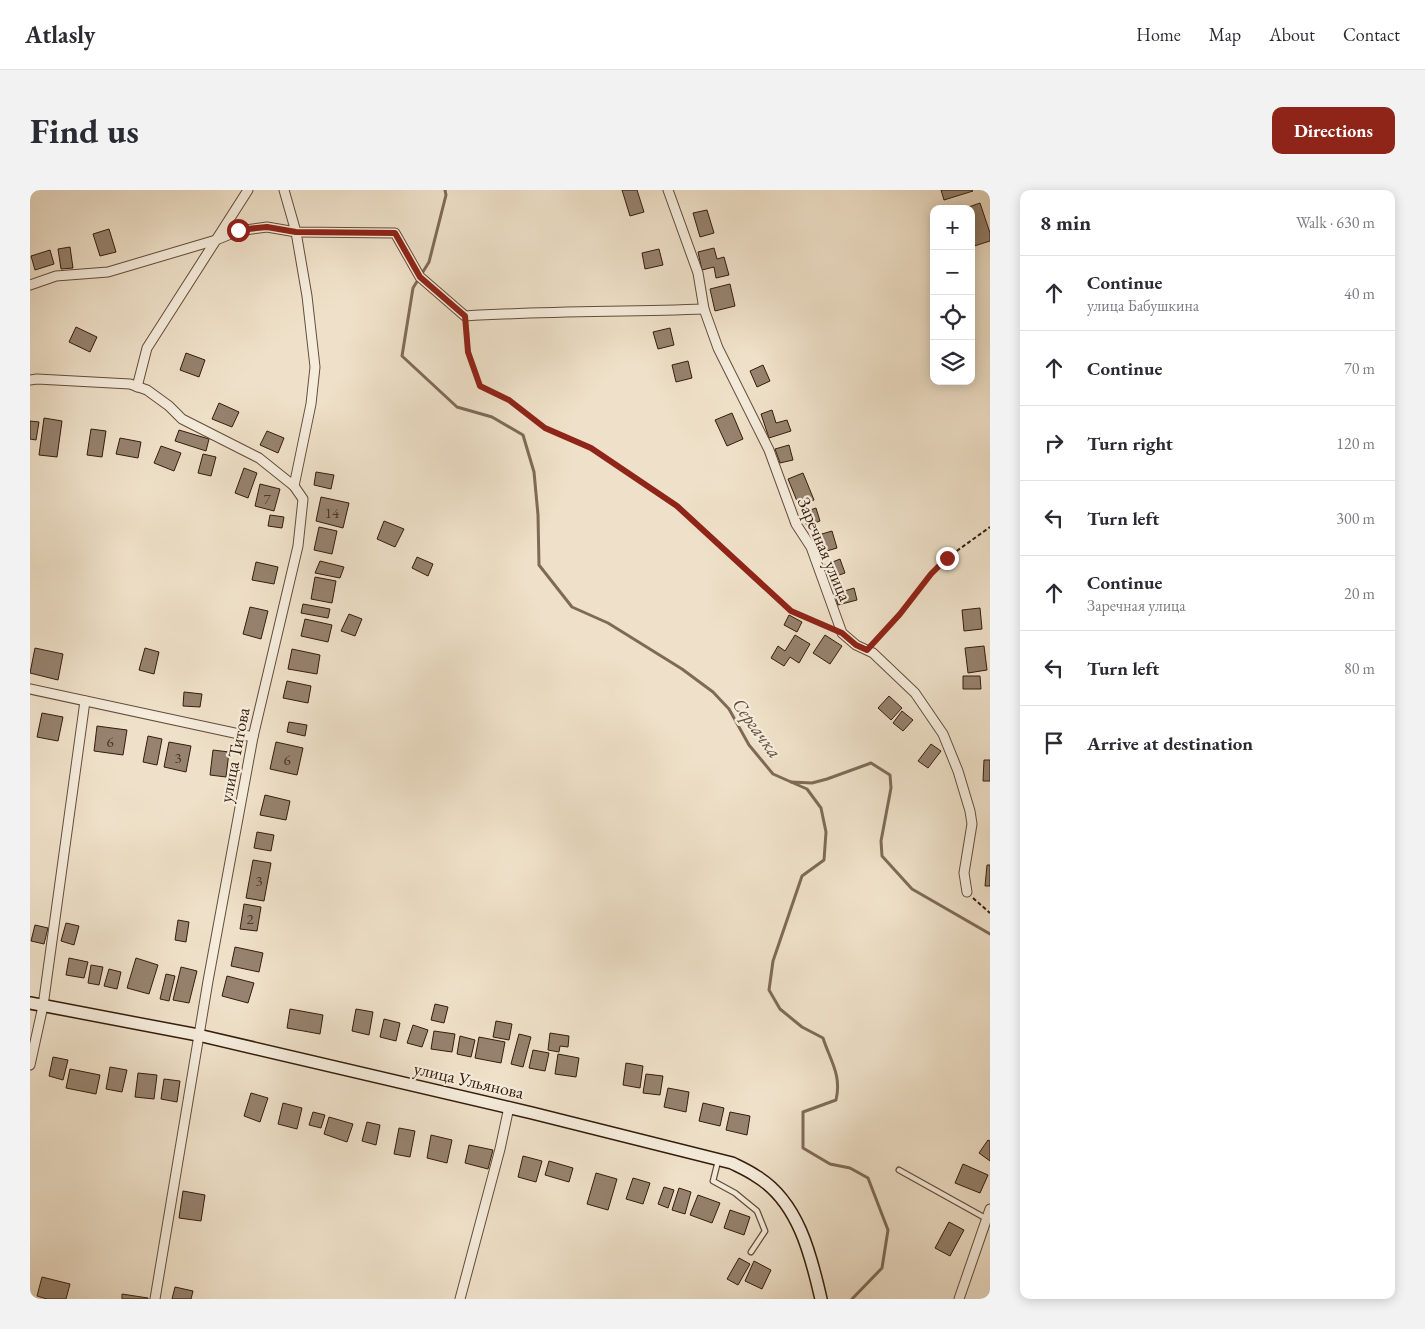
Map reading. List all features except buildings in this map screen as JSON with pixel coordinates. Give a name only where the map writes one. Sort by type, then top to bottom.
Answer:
[{"type":"main road","name":"улица Ульянова","points":[[30,1003],[198,1035],[509,1107],[732,1163],[758,1176],[792,1212],[805,1241],[821,1299]]},
{"type":"street","points":[[137,387],[147,348],[248,190]]},
{"type":"street","points":[[30,380],[37,378],[130,384],[147,390],[170,406],[182,420],[260,458],[294,486],[311,404],[315,367],[307,296],[296,232],[284,190]]},
{"type":"street","name":"Заречная улица","points":[[668,190],[698,273],[704,309],[718,348],[769,450],[796,524],[811,547],[842,633]]},
{"type":"street","points":[[30,285],[56,276],[108,272],[216,240],[238,230],[267,227],[296,232],[395,233],[420,277],[465,316],[530,312],[629,312],[704,309]]},
{"type":"street","name":"улица Титова","points":[[155,1299],[198,1035],[253,737],[298,546],[303,499],[294,486]]},
{"type":"street","points":[[842,633],[856,645],[873,653],[915,693],[943,734],[958,771],[972,824],[964,873],[967,892]]},
{"type":"street","points":[[30,689],[253,737]]},
{"type":"street","points":[[30,1065],[43,1006],[85,701]]},
{"type":"street","points":[[460,1299],[500,1149],[509,1107]]},
{"type":"street","points":[[959,1299],[990,1209]]},
{"type":"lane","points":[[718,1160],[713,1181],[735,1192],[757,1211],[765,1231],[751,1252]]},
{"type":"lane","points":[[899,1170],[986,1218]]},
{"type":"path","points":[[465,316],[468,352],[480,386],[509,400],[545,428],[591,448],[677,506],[791,611],[842,633]]},
{"type":"path","points":[[867,650],[900,614],[931,574],[947,558],[990,527]]},
{"type":"path","points":[[967,892],[990,913]]},
{"type":"waterway","name":"Сергачка","points":[[445,190],[446,195],[429,262],[413,288],[402,356],[457,407],[492,417],[523,435],[534,472],[538,515],[539,565],[572,607],[608,623],[682,669],[713,692],[729,709],[749,745],[773,774],[807,789],[821,808],[826,832],[824,860],[802,876],[773,961],[769,990],[780,1009],[802,1027],[823,1038],[836,1075],[836,1100],[803,1112],[803,1148],[830,1164],[850,1168],[868,1178],[888,1230],[882,1268],[852,1299]]},
{"type":"waterway","points":[[791,782],[812,783],[871,763],[890,775],[891,788],[881,841],[882,856],[912,889],[990,934]]},
{"type":"route","points":[[238,230],[267,227],[296,232],[395,233],[420,277],[465,316],[468,352],[480,386],[509,400],[545,428],[591,448],[677,506],[791,611],[842,633],[856,645],[867,650],[900,614],[931,574],[947,558]]}]
